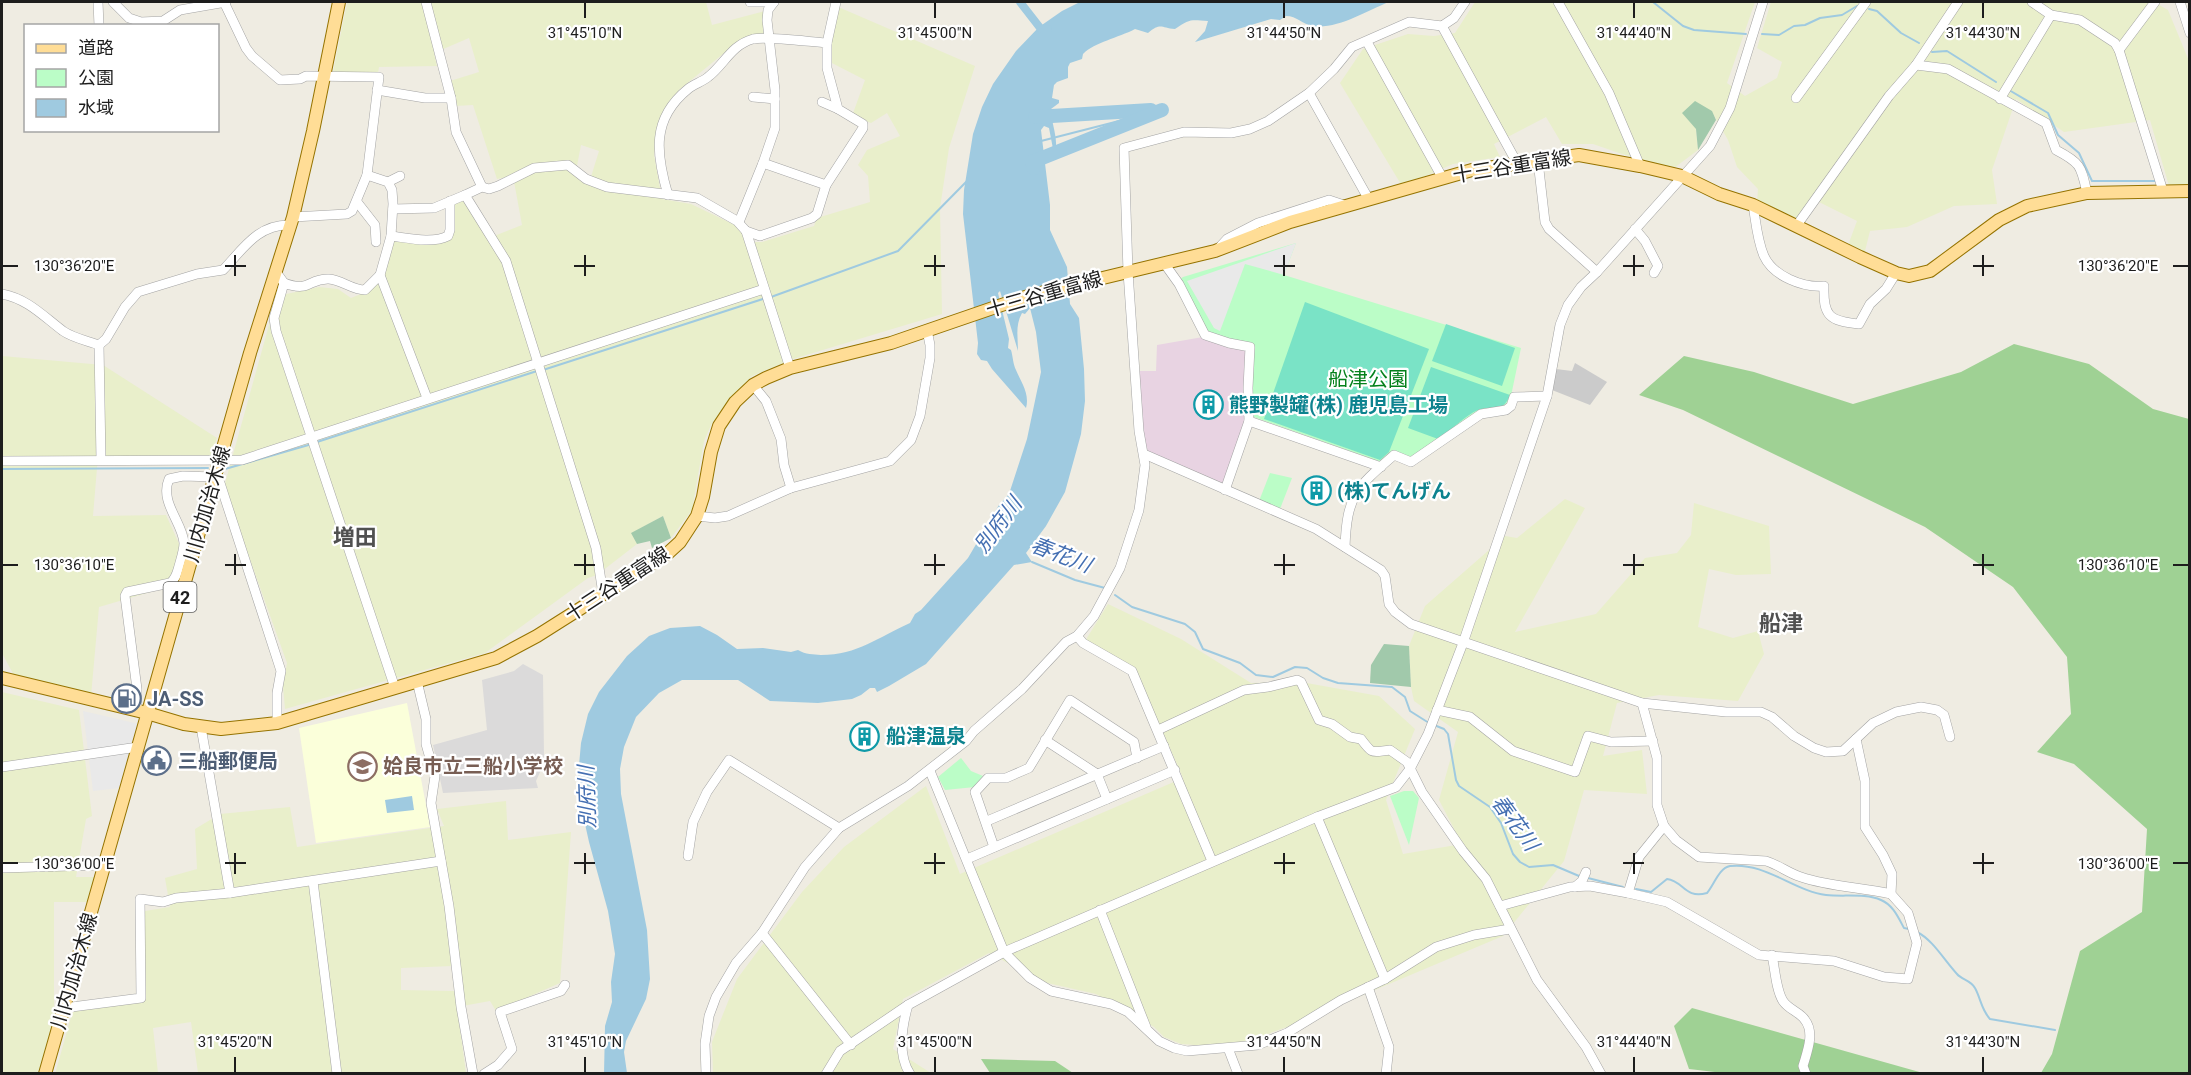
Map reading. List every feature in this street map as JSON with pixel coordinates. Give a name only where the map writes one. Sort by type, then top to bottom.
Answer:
[{"type":"main road","name":"川内加治木線","points":[[45,1074],[138,747],[142,711],[291,221],[325,77],[339,2]]},
{"type":"main road","name":"十三谷重富線","points":[[2,678],[142,711],[184,724],[221,729],[277,723],[496,658],[537,636],[668,553],[680,542],[697,516],[719,426],[735,402],[753,385],[790,368],[891,343],[1028,296],[1215,251],[1290,222],[1472,170],[1580,155],[1682,176],[1719,194],[1753,205],[1896,273],[1909,276],[1930,271],[1999,220],[2027,206],[2087,193],[2190,191]]},
{"type":"street","points":[[98,2],[99,24]]},
{"type":"street","points":[[99,345],[106,339],[125,307],[138,292],[197,274],[223,270],[256,236],[277,225],[347,214],[352,211],[367,175],[379,77],[306,76],[300,80],[280,80],[246,48],[225,2],[180,10],[163,21],[141,22],[129,18],[113,2]]},
{"type":"street","points":[[426,2],[451,98],[456,132],[483,187]]},
{"type":"street","points":[[750,2],[774,2]]},
{"type":"street","points":[[739,222],[775,128],[768,10],[774,2]]},
{"type":"street","points":[[836,2],[827,43],[827,68],[838,110]]},
{"type":"street","points":[[706,1074],[705,1044],[709,1016],[716,998],[736,963],[762,933],[805,867],[839,828],[930,771],[966,741],[1066,642],[1077,636],[1094,616],[1120,568],[1130,541],[1144,488],[1144,454],[1139,431],[1128,272],[1124,148],[1184,132],[1230,133],[1250,129],[1268,121],[1309,93],[1334,69],[1352,47],[1409,22],[1442,26],[1454,18],[1465,2]]},
{"type":"street","points":[[1558,2],[1609,93],[1640,166]]},
{"type":"street","points":[[826,1074],[840,1051],[908,1005],[1004,952],[1212,861],[1396,787],[1410,769],[1428,734],[1463,643],[1547,396],[1555,344],[1568,305],[1581,287],[1710,146],[1731,108],[1763,2]]},
{"type":"street","points":[[1796,98],[1866,2]]},
{"type":"street","points":[[1797,225],[1889,96],[1916,65],[1958,2]]},
{"type":"street","points":[[2032,2],[2051,15],[2080,20],[2115,43],[2163,191]]},
{"type":"street","points":[[2119,50],[2155,2]]},
{"type":"street","points":[[2180,2],[2190,33]]},
{"type":"street","points":[[2000,99],[2051,15]]},
{"type":"street","points":[[1442,26],[1517,163]]},
{"type":"street","points":[[668,195],[658,159],[658,136],[675,102],[687,90],[708,77],[740,45],[755,39],[827,43]]},
{"type":"street","points":[[1366,42],[1442,177]]},
{"type":"street","points":[[1916,65],[1948,69],[2046,123],[2056,150],[2081,168],[2087,193]]},
{"type":"street","points":[[377,90],[425,98],[451,98]]},
{"type":"street","points":[[1309,93],[1368,198]]},
{"type":"street","points":[[753,97],[775,99]]},
{"type":"street","points":[[746,231],[760,236],[812,218],[817,214],[826,185],[863,128],[863,124],[822,102]]},
{"type":"street","points":[[1538,160],[1545,222],[1549,229],[1597,272]]},
{"type":"street","points":[[763,163],[826,185]]},
{"type":"street","points":[[393,209],[434,208],[483,187],[489,189],[498,186],[534,168],[560,164],[568,165],[586,179],[607,187],[697,198],[739,222],[746,231],[790,368]]},
{"type":"street","points":[[367,175],[388,182],[400,176]]},
{"type":"street","points":[[276,272],[284,283],[295,287],[303,288],[322,280],[332,279],[358,290],[365,290],[380,275],[391,236],[392,190],[388,182]]},
{"type":"street","points":[[465,195],[506,261],[597,548],[603,594]]},
{"type":"street","points":[[391,236],[420,240],[448,236],[450,201]]},
{"type":"street","points":[[357,202],[375,225],[377,232],[374,241],[387,249]]},
{"type":"street","points":[[1753,205],[1765,258],[1786,278],[1812,287],[1824,286],[1828,315],[1841,322],[1859,324],[1870,304],[1886,289],[1896,273]]},
{"type":"street","points":[[1635,229],[1645,241],[1658,266],[1654,273]]},
{"type":"street","points":[[1164,263],[1179,284],[1205,335],[1250,347],[1249,421],[1225,490]]},
{"type":"street","points":[[380,275],[427,398]]},
{"type":"street","points":[[284,283],[274,318],[276,331],[395,688]]},
{"type":"street","points":[[2,461],[242,460],[427,398],[539,365],[765,291]]},
{"type":"street","points":[[2,294],[15,297],[36,308],[64,332],[99,345]]},
{"type":"street","points":[[697,516],[715,519],[728,516],[791,488],[890,461],[911,440],[920,416],[930,358],[927,330]]},
{"type":"street","points":[[99,345],[101,460]]},
{"type":"street","points":[[753,385],[766,401],[781,439],[784,465],[791,488]]},
{"type":"street","points":[[1345,547],[1347,516],[1352,501],[1365,480],[1394,455],[1411,462],[1481,414],[1506,410],[1511,406],[1514,397],[1547,396]]},
{"type":"street","points":[[1249,421],[1381,467]]},
{"type":"street","points":[[1144,454],[1307,525],[1345,547],[1381,570],[1385,576],[1389,604],[1395,612],[1411,624],[1463,643],[1642,703],[1726,712],[1761,712],[1772,717],[1794,736],[1826,752],[1843,751],[1873,723],[1896,712],[1921,707],[1937,710],[1944,715],[1950,737]]},
{"type":"street","points":[[142,711],[125,596],[128,592],[170,583],[174,580],[184,542],[170,510],[169,479],[183,476],[214,479],[220,483],[280,671],[277,723]]},
{"type":"street","points":[[1077,636],[1083,643],[1132,671],[1212,861]]},
{"type":"street","points":[[1158,730],[1244,690],[1297,680],[1301,682],[1319,720],[1332,724],[1350,737],[1361,739],[1369,751],[1374,753],[1390,750],[1407,762],[1422,792],[1463,851],[1486,879],[1537,980],[1586,1047],[1601,1074]]},
{"type":"street","points":[[417,681],[426,719],[426,744],[435,776],[431,803],[472,1074]]},
{"type":"street","points":[[994,848],[987,821],[975,792],[988,778],[1006,778],[1029,768],[1070,700],[1134,742],[1137,758]]},
{"type":"street","points":[[1500,906],[1581,880],[1590,886],[1667,902],[1759,955],[1834,961],[1884,977],[1908,979],[1917,943],[1908,913],[1891,894],[1825,884],[1799,877],[1766,861],[1699,857],[1676,840],[1664,826],[1657,805],[1657,758],[1642,703]]},
{"type":"street","points":[[1436,712],[1470,717],[1513,751],[1575,772],[1588,736],[1611,742],[1653,741]]},
{"type":"street","points":[[201,727],[230,893]]},
{"type":"street","points":[[1856,739],[1864,781],[1865,827],[1892,874],[1891,894]]},
{"type":"street","points":[[1045,740],[1097,774],[1107,800]]},
{"type":"street","points":[[987,821],[1164,746]]},
{"type":"street","points":[[2,767],[138,747]]},
{"type":"street","points":[[688,856],[693,822],[707,792],[729,760],[839,828]]},
{"type":"street","points":[[967,859],[1175,770]]},
{"type":"street","points":[[930,771],[1004,952],[1030,978],[1051,992],[1111,1004],[1128,1012],[1159,1041],[1174,1048],[1187,1051],[1258,1045],[1277,1038],[1341,1000],[1384,979],[1436,947],[1474,935],[1510,929]]},
{"type":"street","points":[[1317,817],[1384,979]]},
{"type":"street","points":[[1628,893],[1639,857],[1664,826]]},
{"type":"street","points":[[64,1008],[141,998],[140,899],[163,902],[176,898],[230,893],[441,861]]},
{"type":"street","points":[[2,868],[104,865]]},
{"type":"street","points":[[313,881],[337,1074]]},
{"type":"street","points":[[1100,910],[1147,1029]]},
{"type":"street","points":[[762,933],[851,1045]]},
{"type":"street","points":[[1772,955],[1782,1000],[1805,1020],[1809,1034],[1809,1047],[1803,1066],[1806,1074]]},
{"type":"street","points":[[484,1074],[498,1065],[512,1049],[500,1012],[561,991],[565,985]]},
{"type":"street","points":[[1368,987],[1389,1047],[1386,1074]]},
{"type":"street","points":[[908,1005],[902,1044],[903,1061],[910,1074]]},
{"type":"street","points":[[1228,1048],[1238,1074]]},
{"type":"shaded area","points":[[706,2],[712,25],[765,11],[764,34],[740,40],[679,90],[657,126],[654,155],[662,199],[691,204],[741,228],[746,242],[762,242],[814,226],[817,218],[870,202],[868,176],[858,165],[867,150],[900,136],[887,113],[871,123],[852,116],[865,80],[828,61],[836,6],[975,66],[949,148],[940,208],[942,314],[793,359],[752,376],[712,423],[704,441],[692,510],[671,538],[663,516],[632,533],[637,544],[597,575],[588,578],[485,653],[285,709],[283,686],[287,663],[224,487],[277,296],[319,287],[338,289],[351,298],[366,292],[383,274],[393,239],[442,241],[454,203],[464,198],[489,238],[522,225],[513,176],[497,179],[473,105],[455,106],[450,81],[479,72],[469,38],[434,53],[437,66],[379,67],[377,80],[332,77],[347,3]],"holes":[[[581,145],[599,151],[590,180],[576,171]]]},
{"type":"shaded area","points":[[1475,2],[1755,2],[1727,83],[1745,96],[1777,78],[1782,62],[1757,48],[1771,2],[2154,2],[2168,10],[2189,61],[2189,186],[2169,186],[2150,120],[2064,132],[2016,99],[1992,170],[1997,204],[1954,206],[1907,227],[1870,231],[1864,255],[1847,248],[1857,221],[1811,198],[1796,224],[1757,204],[1758,189],[1737,167],[1728,140],[1712,112],[1696,129],[1698,150],[1674,168],[1593,144],[1562,144],[1546,117],[1494,144],[1500,157],[1453,164],[1402,186],[1340,83],[1363,49],[1408,34],[1434,36],[1455,33]]},
{"type":"shaded area","points":[[1695,101],[1712,111],[1716,120],[1698,150],[1696,129],[1682,113]]},
{"type":"shaded area","points":[[1296,243],[1284,275],[1245,264],[1220,331],[1214,328],[1187,281]]},
{"type":"shaded area","points":[[1203,337],[1246,351],[1245,425],[1222,486],[1149,452],[1144,444],[1139,371],[1156,371],[1157,345]]},
{"type":"shaded area","points":[[2,356],[103,365],[217,438],[210,458],[98,456],[93,516],[166,515],[181,548],[171,586],[99,607],[91,696],[17,681],[2,653]]},
{"type":"shaded area","points":[[1575,363],[1607,382],[1590,405],[1552,390],[1556,369],[1572,371]]},
{"type":"shaded area","points":[[1565,499],[1585,508],[1515,632],[1596,614],[1645,558],[1677,553],[1691,535],[1694,503],[1769,526],[1771,574],[1736,575],[1709,569],[1698,627],[1733,638],[1758,631],[1764,654],[1738,701],[1659,695],[1617,703],[1603,756],[1642,750],[1647,794],[1584,790],[1564,861],[1503,936],[1287,1027],[1248,1041],[1210,1046],[1181,1044],[1164,1037],[1154,1027],[1096,994],[1043,982],[989,953],[903,999],[893,1049],[931,1073],[713,1073],[712,1042],[737,979],[802,892],[844,847],[926,786],[960,874],[1183,778],[1135,669],[1085,641],[1108,604],[1181,639],[1251,683],[1301,682],[1379,696],[1415,729],[1386,800],[1403,854],[1462,844],[1439,800],[1458,732],[1414,701],[1409,646],[1425,606],[1505,536],[1517,538]]},
{"type":"shaded area","points":[[663,516],[671,538],[652,548],[650,541],[637,544],[631,533]]},
{"type":"shaded area","points":[[1384,644],[1409,646],[1411,687],[1370,683],[1371,665]]},
{"type":"shaded area","points":[[523,664],[543,675],[544,756],[536,781],[538,788],[443,793],[433,745],[487,730],[482,680],[514,671]]},
{"type":"shaded area","points":[[2,692],[79,710],[92,816],[86,819],[76,877],[96,877],[88,902],[54,902],[54,1018],[39,1073],[2,1074]]},
{"type":"shaded area","name":"姶良市立三船小学校","points":[[407,703],[430,827],[316,843],[299,728]]},
{"type":"shaded area","points":[[83,711],[139,724],[120,788],[93,791]]},
{"type":"shaded area","points":[[506,801],[508,840],[571,832],[560,983],[496,1011],[490,1001],[457,1007],[466,1073],[198,1073],[191,1022],[153,1028],[158,1073],[55,1074],[73,1010],[145,999],[145,911],[170,907],[165,878],[197,869],[195,829],[220,814],[290,807],[297,847],[444,826],[437,809]],"holes":[[[453,966],[454,991],[401,990],[401,968]]]},
{"type":"green space","name":"船津公園","points":[[1296,243],[1284,275],[1521,348],[1511,396],[1505,408],[1480,411],[1411,458],[1392,452],[1381,462],[1251,416],[1253,345],[1207,333],[1179,280]]},
{"type":"green space","points":[[1305,302],[1429,349],[1389,452],[1380,460],[1264,419]]},
{"type":"green space","points":[[1446,324],[1515,348],[1502,386],[1432,361]]},
{"type":"green space","points":[[2014,344],[2089,364],[2153,409],[2189,419],[2189,1073],[2041,1073],[2052,1054],[2080,951],[2142,912],[2147,829],[2074,764],[2037,752],[2071,714],[2067,657],[2013,587],[1925,527],[1683,410],[1639,395],[1684,356],[1754,372],[1853,404],[1961,372]]},
{"type":"green space","points":[[1431,367],[1510,395],[1504,405],[1473,412],[1438,439],[1408,428]]},
{"type":"green space","points":[[1270,473],[1292,478],[1280,509],[1259,501]]},
{"type":"green space","points":[[961,758],[971,771],[983,776],[975,787],[945,790],[938,777]]},
{"type":"green space","points":[[1404,791],[1413,791],[1419,798],[1409,845],[1390,796]]},
{"type":"green space","points":[[1692,1008],[1923,1073],[1732,1074],[1689,1069],[1674,1026]]},
{"type":"green space","points":[[981,1059],[1055,1061],[1073,1073],[990,1073]]},
{"type":"water","points":[[1080,2],[1389,2],[1341,23],[1312,26],[1286,16],[1280,20],[1271,19],[1195,42],[1205,31],[1208,21],[1191,20],[1175,29],[1161,26],[1148,33],[1135,29],[1094,46],[1083,54],[1082,59],[1070,63],[1068,78],[1054,85],[1052,98],[1059,100],[1059,103],[1051,109],[1056,138],[1054,154],[1049,128],[1044,126],[1041,130],[1050,205],[1050,230],[1067,267],[1070,304],[1079,318],[1084,369],[1085,401],[1081,434],[1065,492],[1046,526],[1026,553],[1032,562],[1014,565],[926,664],[889,686],[877,692],[875,688],[870,688],[852,699],[818,703],[770,701],[738,680],[682,680],[659,693],[636,717],[624,747],[620,769],[621,794],[647,930],[650,979],[646,999],[626,1041],[624,1052],[627,1073],[604,1074],[605,1026],[612,1002],[611,982],[615,954],[608,911],[577,788],[581,743],[588,714],[599,692],[627,656],[649,636],[670,628],[700,626],[737,649],[763,648],[791,652],[798,650],[807,654],[821,655],[846,652],[857,649],[910,623],[915,614],[968,558],[999,505],[1009,494],[1027,439],[1041,372],[1036,332],[1030,308],[1025,314],[1022,313],[1018,322],[1018,351],[1000,291],[998,293],[1009,339],[1008,348],[1011,350],[1015,368],[1026,393],[1026,408],[987,361],[981,360],[977,354],[978,343],[963,214],[964,190],[973,134],[993,84],[1016,51],[1039,27]]},
{"type":"water","points":[[412,796],[414,810],[387,813],[385,800]]},
{"type":"waterway","points":[[1020,2],[1041,29],[1048,29]]},
{"type":"waterway","points":[[1653,2],[1683,26],[1694,30],[1746,34]]},
{"type":"waterway","points":[[1762,34],[1779,35],[1794,26],[1805,25],[1820,18],[1842,15],[1857,6]]},
{"type":"waterway","points":[[1869,9],[1877,11],[1901,33],[1919,43]]},
{"type":"waterway","points":[[1932,52],[1947,51],[1996,82]]},
{"type":"waterway","points":[[2009,90],[2048,113],[2058,135],[2079,153],[2092,181],[2155,181]]},
{"type":"waterway","name":"別府川","points":[[1035,117],[1151,110]]},
{"type":"waterway","points":[[1041,141],[1162,110]]},
{"type":"waterway","name":"別府川","points":[[1034,168],[1032,162],[1162,110]]},
{"type":"waterway","points":[[771,297],[898,251],[968,180]]},
{"type":"waterway","points":[[543,370],[766,298]]},
{"type":"waterway","points":[[317,442],[537,371]]},
{"type":"waterway","points":[[225,469],[312,444]]},
{"type":"waterway","points":[[2,469],[208,468]]},
{"type":"waterway","name":"春花川","points":[[1032,562],[1075,580],[1105,588]]},
{"type":"waterway","name":"春花川","points":[[1115,595],[1132,607],[1185,624],[1195,632],[1203,649],[1240,663],[1256,675],[1273,677],[1295,667],[1307,668],[1323,678],[1338,683],[1392,687],[1405,697],[1410,711],[1429,723]]},
{"type":"waterway","name":"春花川","points":[[1434,725],[1444,729],[1448,734],[1459,786],[1490,807],[1501,823],[1513,854],[1520,862],[1529,867],[1553,865],[1579,876]]},
{"type":"waterway","name":"春花川","points":[[1636,889],[1651,892],[1667,879],[1673,880],[1693,894],[1707,893],[1726,867],[1743,866],[1767,872],[1802,888],[1826,895],[1868,897],[1881,900],[1892,908],[1904,928],[1909,929]]},
{"type":"waterway","name":"春花川","points":[[1588,878],[1623,887]]},
{"type":"waterway","name":"春花川","points":[[1917,932],[1933,945],[1959,976],[1973,985],[1990,1019],[2055,1030]]},
{"type":"place","name":"熊野製罐(株) 鹿児島工場","points":[[1208,405]]},
{"type":"place","name":"(株)てんげん","points":[[1316,491]]},
{"type":"place","name":"JA-SS","points":[[126,699]]},
{"type":"place","name":"船津温泉","points":[[865,736]]},
{"type":"place","name":"三船郵便局","points":[[157,761]]},
{"type":"place","name":"姶良市立三船小学校","points":[[362,766]]},
{"type":"district","name":"増田","points":[[355,537]]},
{"type":"district","name":"船津","points":[[1781,623]]}]
